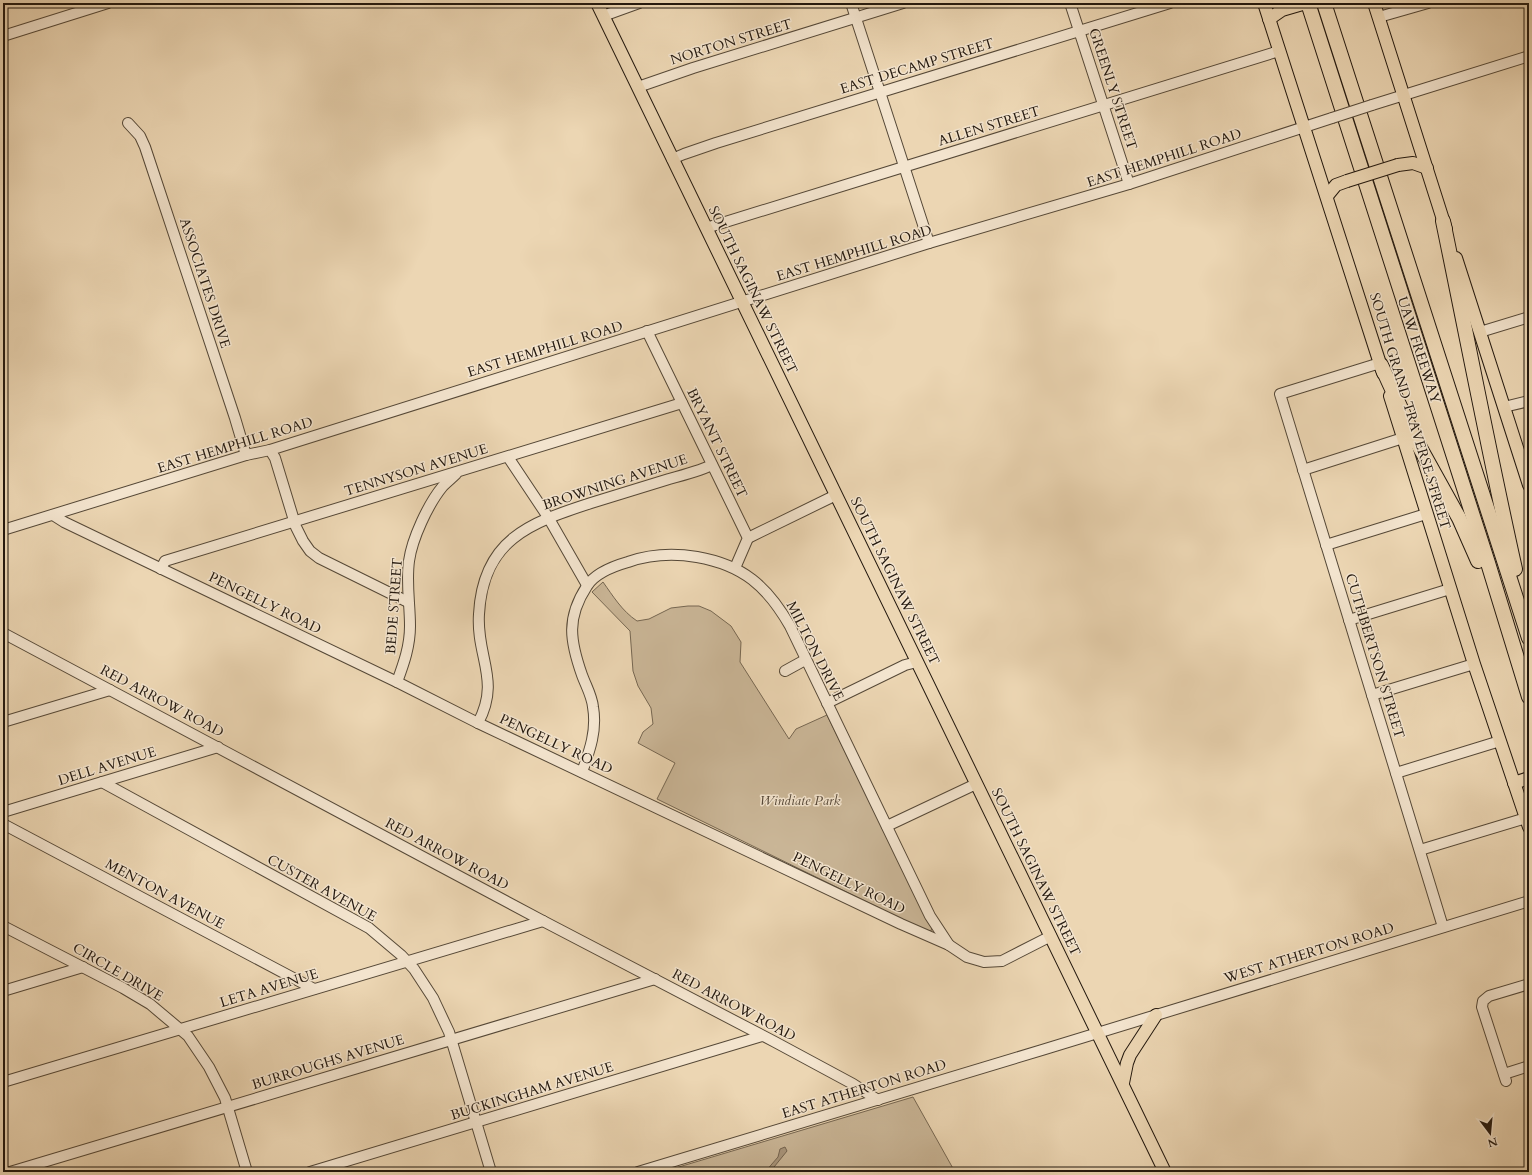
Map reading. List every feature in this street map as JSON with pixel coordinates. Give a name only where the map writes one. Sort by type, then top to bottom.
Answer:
[{"type":"highway","name":"UAW FREEWAY","points":[[1324,3],[1529,638]]},
{"type":"highway","name":"UAW FREEWAY","points":[[1303,4],[1485,556],[1529,696]]},
{"type":"highway","points":[[1443,220],[1470,349],[1490,457],[1529,626]]},
{"type":"highway","points":[[1380,364],[1414,437],[1466,532],[1500,624],[1529,696]]},
{"type":"main road","name":"SOUTH SAGINAW STREET","points":[[597,3],[1165,1172]]},
{"type":"main road","name":"SOUTH GRAND TRAVERSE STREET","points":[[1264,3],[1380,364],[1474,664],[1527,822]]},
{"type":"main road","points":[[1374,3],[1529,483]]},
{"type":"main road","points":[[1269,19],[1282,10],[1303,4]]},
{"type":"main road","points":[[1326,196],[1336,185],[1398,165],[1413,163],[1427,168]]},
{"type":"main road","points":[[1514,782],[1529,778]]},
{"type":"main road","points":[[1123,1083],[1130,1055],[1156,1015]]},
{"type":"street","points":[[3,36],[108,3]]},
{"type":"street","points":[[603,16],[615,10],[639,3]]},
{"type":"street","points":[[851,3],[929,243]]},
{"type":"street","name":"NORTON STREET","points":[[638,87],[693,68],[903,3]]},
{"type":"street","name":"GREENLY STREET","points":[[1070,3],[1129,184]]},
{"type":"street","name":"EAST DECAMP STREET","points":[[672,159],[716,143],[1170,3]]},
{"type":"street","points":[[1379,17],[1428,3]]},
{"type":"street","name":"ALLEN STREET","points":[[706,228],[1279,51]]},
{"type":"street","name":"EAST HEMPHILL ROAD","points":[[3,530],[246,455],[270,450],[929,243],[1129,184],[1529,56]]},
{"type":"street","name":"ASSOCIATES DRIVE","points":[[128,123],[140,136],[145,147],[246,455]]},
{"type":"street","points":[[1480,332],[1529,317]]},
{"type":"street","name":"BRYANT STREET","points":[[647,332],[748,538]]},
{"type":"street","name":"CUTHBERTSON STREET","points":[[1380,364],[1280,394],[1443,927]]},
{"type":"street","points":[[1504,407],[1529,401]]},
{"type":"street","name":"TENNYSON AVENUE","points":[[161,569],[165,561],[682,403]]},
{"type":"street","points":[[1303,470],[1403,438]]},
{"type":"street","points":[[270,450],[275,458],[296,527],[302,541],[310,551],[315,555],[408,602]]},
{"type":"street","points":[[508,457],[548,517],[587,585]]},
{"type":"street","name":"BROWNING AVENUE","points":[[478,723],[488,694],[488,679],[479,635],[480,597],[484,580],[490,566],[501,550],[515,536],[548,517],[712,465]]},
{"type":"street","name":"BEDE STREET","points":[[397,682],[406,657],[409,642],[409,561],[417,534],[426,514],[442,487],[458,472]]},
{"type":"street","points":[[735,568],[748,538],[836,495]]},
{"type":"street","points":[[1326,544],[1426,514]]},
{"type":"street","name":"PENGELLY ROAD","points":[[53,515],[64,522],[397,682],[478,723],[901,924],[949,945],[967,957],[984,962],[1002,961],[1051,936]]},
{"type":"street","name":"MILTON DRIVE","points":[[582,772],[592,746],[595,725],[593,705],[573,643],[572,622],[576,606],[587,585],[601,573],[619,565],[640,558],[668,554],[712,559],[735,568],[755,581],[779,607],[790,626],[805,660],[930,916],[949,945]]},
{"type":"street","points":[[1349,620],[1450,589]]},
{"type":"street","name":"RED ARROW ROAD","points":[[3,633],[543,921],[853,1084],[878,1100]]},
{"type":"street","points":[[785,671],[805,660]]},
{"type":"street","points":[[827,703],[905,665],[918,662]]},
{"type":"street","points":[[1372,694],[1474,664]]},
{"type":"street","points":[[3,722],[110,690]]},
{"type":"street","points":[[1396,773],[1500,741]]},
{"type":"street","name":"DELL AVENUE","points":[[3,812],[218,747]]},
{"type":"street","name":"CUSTER AVENUE","points":[[102,782],[369,928],[408,962],[432,998],[451,1039],[478,1123],[491,1172]]},
{"type":"street","points":[[887,826],[976,784]]},
{"type":"street","points":[[1420,850],[1527,822]]},
{"type":"street","name":"MENTON AVENUE","points":[[3,824],[314,989]]},
{"type":"street","name":"WEST ATHERTON ROAD","points":[[1098,1033],[1529,900]]},
{"type":"street","name":"LETA AVENUE","points":[[3,1082],[543,921]]},
{"type":"street","name":"CIRCLE DRIVE","points":[[3,926],[83,967],[150,1004],[188,1036],[209,1067],[228,1107],[248,1172]]},
{"type":"street","points":[[3,991],[83,967]]},
{"type":"street","name":"BURROUGHS AVENUE","points":[[10,1172],[655,979]]},
{"type":"street","points":[[1529,984],[1489,996],[1483,1001],[1482,1007],[1505,1077],[1529,1066]]},
{"type":"street","name":"EAST ATHERTON ROAD","points":[[638,1172],[1098,1033]]},
{"type":"street","name":"BUCKINGHAM AVENUE","points":[[310,1172],[478,1123],[762,1036]]},
{"type":"green space","name":"Windiate Park","points":[[603,582],[622,608],[637,621],[649,619],[671,608],[699,606],[711,611],[731,626],[741,642],[740,662],[789,739],[796,729],[827,715],[932,927],[931,931],[924,930],[657,799],[675,763],[638,743],[643,732],[653,724],[651,708],[638,686],[633,671],[630,631],[592,592]]},
{"type":"green space","points":[[913,1097],[955,1172],[662,1172]]},
{"type":"shaded area","points":[[785,1147],[787,1151],[770,1172],[765,1172],[778,1157],[780,1149]]}]
